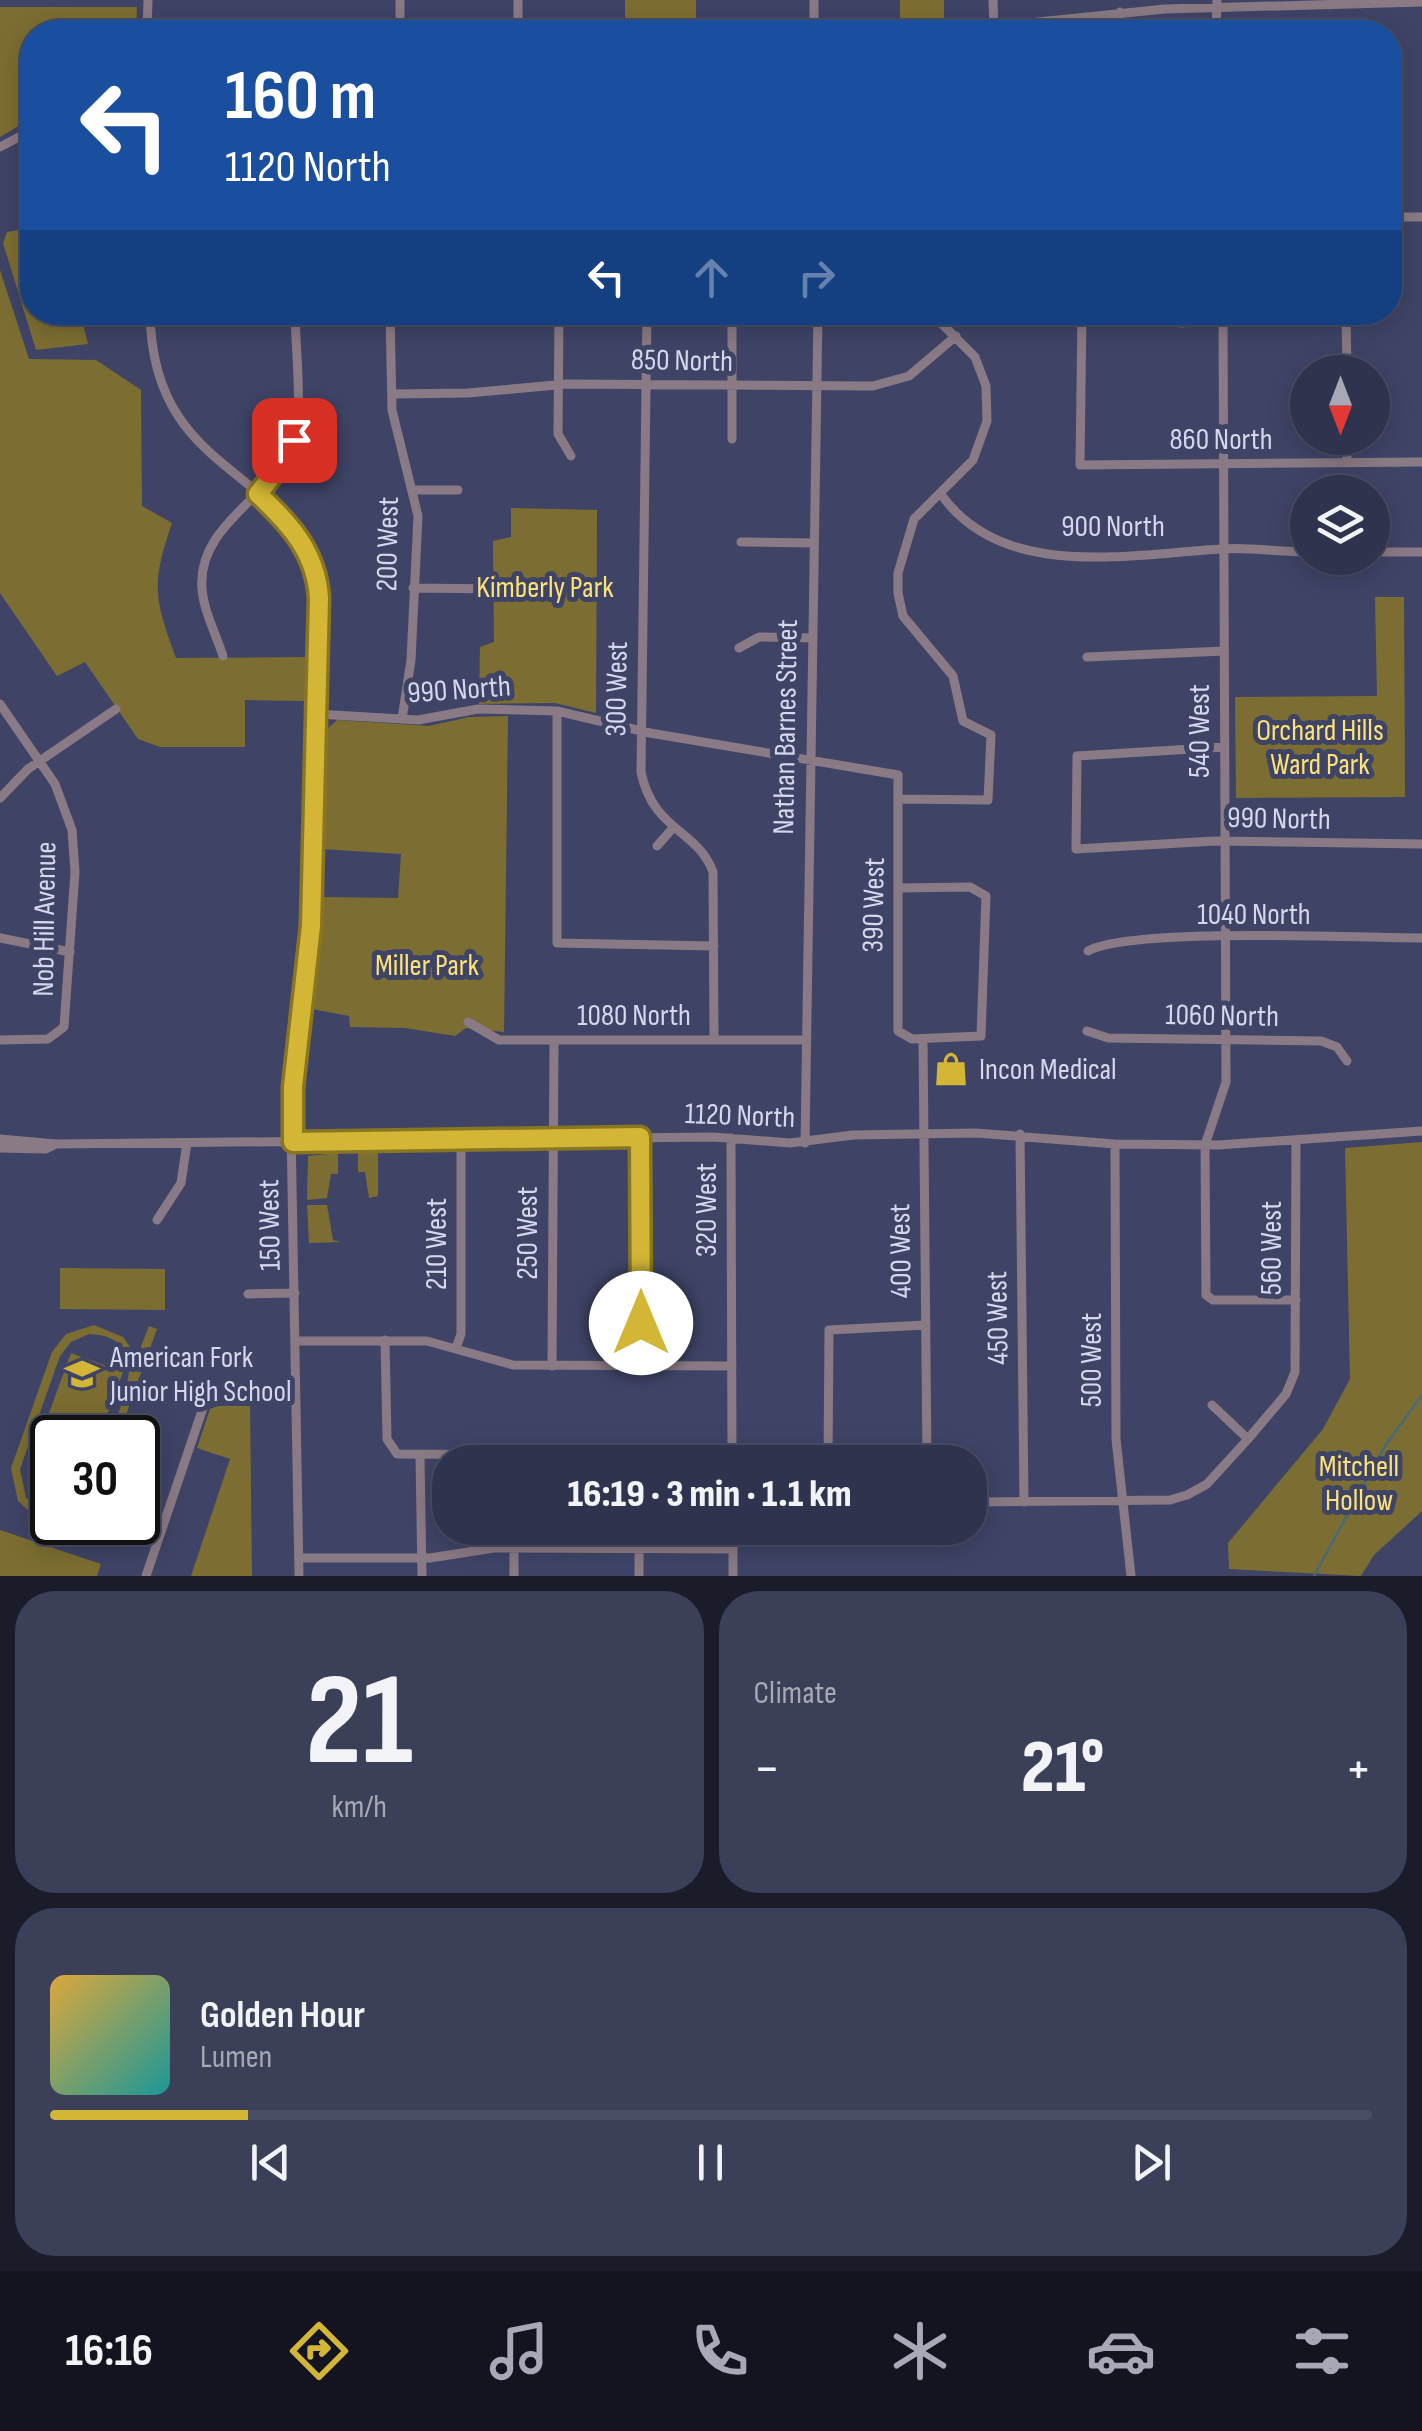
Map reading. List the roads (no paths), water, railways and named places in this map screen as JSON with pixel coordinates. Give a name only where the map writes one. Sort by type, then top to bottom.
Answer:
[{"type":"street","points":[[1064,20],[1217,4],[1419,1]]},
{"type":"street","points":[[1120,12],[1120,20]]},
{"type":"street","points":[[150,325],[151,350],[164,394],[189,435],[258,494]]},
{"type":"street","points":[[223,656],[202,594],[204,566],[219,533],[258,494],[288,455],[294,440],[295,325]]},
{"type":"street","name":"200 West","points":[[390,325],[396,430],[415,490],[418,525],[412,660],[402,719]]},
{"type":"street","points":[[559,325],[558,434],[571,456]]},
{"type":"street","name":"300 West","points":[[647,325],[640,732],[643,784],[651,803],[672,829],[704,853],[713,872],[714,1040]]},
{"type":"street","points":[[732,325],[732,438]]},
{"type":"street","name":"Nathan Barnes Street","points":[[805,1142],[818,325]]},
{"type":"street","points":[[900,800],[988,800],[991,735],[963,721],[953,676],[909,626],[899,602],[898,572],[918,512],[973,460],[987,421],[981,370],[944,325]]},
{"type":"street","name":"860 North","points":[[1082,325],[1080,466],[1422,462]]},
{"type":"street","name":"540 West","points":[[1206,1145],[1224,1094],[1222,325]]},
{"type":"street","points":[[1346,325],[1347,355]]},
{"type":"street","name":"850 North","points":[[392,394],[468,393],[558,385],[873,386],[899,380],[920,369],[956,336]]},
{"type":"street","points":[[1347,455],[1347,463]]},
{"type":"street","points":[[415,490],[458,490]]},
{"type":"street","name":"900 North","points":[[940,492],[978,533],[1016,548],[1084,557],[1224,549],[1290,551]]},
{"type":"street","name":"150 West","points":[[258,494],[288,523],[310,556],[318,583],[311,926],[293,1087],[299,1576]]},
{"type":"street","points":[[741,542],[813,543]]},
{"type":"street","points":[[1390,552],[1422,552]]},
{"type":"street","points":[[413,588],[504,589]]},
{"type":"street","points":[[739,648],[759,637],[812,638]]},
{"type":"street","points":[[1087,658],[1224,650]]},
{"type":"street","name":"Nob Hill Avenue","points":[[0,704],[63,800],[72,830],[67,1018],[60,1032],[48,1039],[0,1040]]},
{"type":"street","points":[[0,798],[40,761],[116,708]]},
{"type":"street","name":"990 North","points":[[317,714],[432,720],[478,710],[557,711],[640,732],[898,776]]},
{"type":"street","points":[[557,711],[558,944],[714,946]]},
{"type":"street","name":"990 North","points":[[1224,748],[1077,756],[1076,848],[1224,843],[1422,844]]},
{"type":"street","name":"390 West","points":[[898,776],[900,1036],[923,1039]]},
{"type":"street","points":[[656,846],[672,829]]},
{"type":"street","points":[[898,888],[982,890],[986,902],[981,1036],[923,1039]]},
{"type":"street","points":[[0,938],[70,952]]},
{"type":"street","name":"1040 North","points":[[1088,952],[1111,942],[1422,938]]},
{"type":"street","name":"1080 North","points":[[468,1022],[499,1040],[805,1040]]},
{"type":"street","name":"1060 North","points":[[1087,1031],[1108,1038],[1330,1042],[1347,1061]]},
{"type":"street","name":"400 West","points":[[923,1039],[927,1445]]},
{"type":"street","name":"250 West","points":[[552,1366],[554,1040]]},
{"type":"street","name":"1120 North","points":[[0,1139],[56,1144],[640,1137],[805,1142],[852,1135],[923,1133],[1020,1134],[1115,1144],[1206,1145],[1422,1131]]},
{"type":"street","name":"450 West","points":[[1020,1134],[1024,1502]]},
{"type":"street","points":[[640,1137],[642,1366]]},
{"type":"street","name":"210 West","points":[[456,1348],[461,1334],[461,1138]]},
{"type":"street","name":"320 West","points":[[731,1138],[732,1445]]},
{"type":"street","name":"560 West","points":[[1248,1439],[1286,1394],[1296,1356],[1296,1141]]},
{"type":"street","points":[[157,1220],[182,1183],[187,1143]]},
{"type":"street","name":"1120 North","points":[[0,1148],[46,1148],[56,1144]]},
{"type":"street","name":"500 West","points":[[1115,1144],[1116,1439],[1131,1576]]},
{"type":"street","points":[[1206,1145],[1209,1298],[1296,1300]]},
{"type":"street","points":[[248,1294],[295,1293]]},
{"type":"street","points":[[828,1445],[829,1330],[926,1325]]},
{"type":"street","points":[[385,1340],[386,1439],[391,1450],[432,1456]]},
{"type":"street","points":[[296,1341],[428,1341],[499,1364],[732,1366]]},
{"type":"street","points":[[146,1576],[205,1402],[220,1397],[296,1397]]},
{"type":"street","points":[[987,1502],[1170,1500],[1207,1484],[1248,1439],[1212,1406]]},
{"type":"street","points":[[420,1456],[422,1576]]},
{"type":"street","points":[[733,1545],[733,1576]]},
{"type":"street","points":[[298,1558],[421,1558],[514,1548],[733,1549]]},
{"type":"street","points":[[514,1548],[514,1576]]},
{"type":"street","points":[[639,1548],[639,1576]]},
{"type":"waterway","points":[[1314,1576],[1385,1446],[1422,1395]]},
{"type":"place","name":"Incon Medical","points":[[951,1069]]},
{"type":"place","name":"American Fork Junior High School","points":[[82,1374]]},
{"type":"park label","name":"Kimberly Park","points":[[545,587]]},
{"type":"park label","name":"Orchard Hills Ward Park","points":[[1320,747]]},
{"type":"park label","name":"Miller Park","points":[[427,965]]},
{"type":"park label","name":"Mitchell Hollow","points":[[1359,1483]]}]
